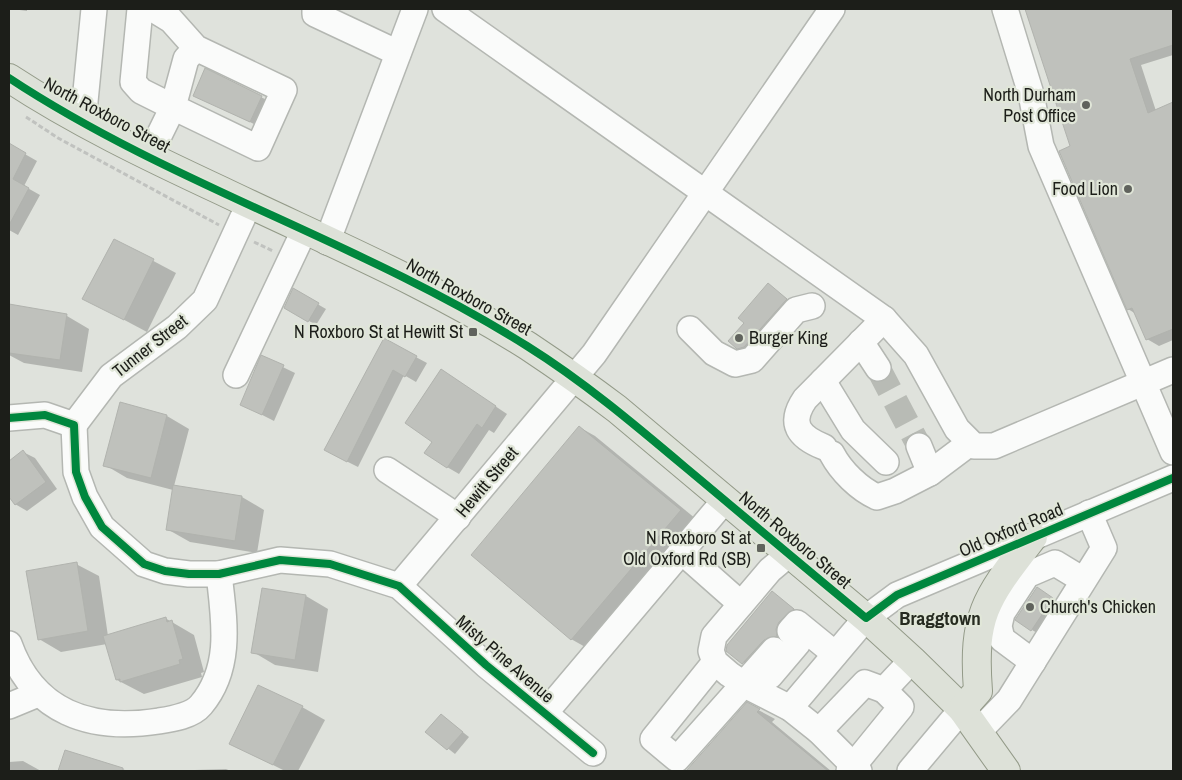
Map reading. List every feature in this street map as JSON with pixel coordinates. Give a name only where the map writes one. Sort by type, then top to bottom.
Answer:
[{"type":"main road","name":"North Roxboro Street","points":[[9,78],[83,122],[149,156],[316,236],[471,314],[526,345],[576,379],[617,409],[866,618],[912,660],[962,710],[979,731],[1006,771]]},
{"type":"main road","points":[[962,710],[978,691],[977,646],[984,607],[998,584],[1033,537]]},
{"type":"street","points":[[83,122],[94,9]]},
{"type":"street","points":[[140,9],[133,82],[141,91],[258,148],[284,90],[196,48],[171,20],[153,9]]},
{"type":"street","points":[[315,9],[315,14],[398,53]]},
{"type":"street","points":[[236,375],[290,259],[316,236],[398,53],[415,9]]},
{"type":"street","points":[[445,9],[884,319],[916,355],[957,429],[974,446],[994,446],[1173,370]]},
{"type":"street","name":"Hewitt Street","points":[[399,586],[576,379],[832,9]]},
{"type":"street","points":[[1005,9],[1031,94],[1041,146],[1173,452]]},
{"type":"street","points":[[149,156],[173,107],[186,59],[196,48]]},
{"type":"street","name":"Tunner Street","points":[[74,425],[111,376],[177,327],[205,300],[249,204]]},
{"type":"street","points":[[690,329],[714,353],[735,364],[752,360],[796,310],[812,306]]},
{"type":"street","points":[[884,319],[805,399],[796,415],[800,432],[869,493],[877,497],[895,491],[930,473],[970,443]]},
{"type":"street","points":[[861,342],[878,368]]},
{"type":"street","points":[[823,381],[853,430],[886,462]]},
{"type":"street","points":[[9,418],[45,415],[74,425],[76,472],[85,498],[102,527],[144,564],[173,572],[219,574],[280,560],[330,564],[399,586]]},
{"type":"street","points":[[919,446],[930,473]]},
{"type":"street","points":[[387,470],[458,517]]},
{"type":"street","name":"Old Oxford Road","points":[[790,708],[866,618],[897,595],[1173,478]]},
{"type":"street","points":[[544,713],[725,500]]},
{"type":"street","points":[[979,731],[1010,700],[1104,548],[1089,513]]},
{"type":"street","points":[[680,551],[741,604]]},
{"type":"street","points":[[789,554],[770,570],[714,636],[711,651],[715,662],[790,708],[819,730],[854,770],[901,707],[884,690],[865,683],[819,730]]},
{"type":"street","points":[[1033,662],[1002,639],[999,626],[1002,613],[1028,575],[1055,563],[1084,580]]},
{"type":"street","points":[[9,644],[23,677],[38,694],[65,712],[103,722],[144,724],[176,719],[200,707],[218,676],[225,649],[219,574]]},
{"type":"street","name":"Misty Pine Avenue","points":[[399,586],[486,665],[593,753]]},
{"type":"street","points":[[715,662],[653,739],[677,759],[747,682],[765,682],[798,642],[784,639],[797,623],[835,654]]},
{"type":"street","points":[[884,690],[912,660]]},
{"type":"street","points":[[9,706],[38,694]]},
{"type":"street","points":[[910,771],[962,710]]},
{"type":"path","points":[[22,114],[58,138],[236,233],[290,259]]},
{"type":"building","points":[[1025,9],[1173,9],[1173,45],[1130,59],[1148,113],[1173,102],[1173,329],[1146,340],[1132,308],[1127,310],[1059,151],[1070,146]]},
{"type":"building","points":[[205,68],[262,96],[250,122],[193,96]]},
{"type":"building","points":[[9,143],[26,153],[13,179],[29,188],[9,225]]},
{"type":"building","points":[[114,239],[154,259],[124,320],[82,299]]},
{"type":"building","points":[[768,283],[787,299],[744,347],[737,349],[728,341],[744,323],[738,318]]},
{"type":"building","points":[[293,288],[319,303],[308,322],[284,308]]},
{"type":"building","points":[[9,304],[67,314],[60,360],[9,353]]},
{"type":"building","points":[[384,338],[417,356],[405,377],[393,370],[347,462],[324,450]]},
{"type":"building","points":[[261,355],[284,365],[262,415],[240,405]]},
{"type":"building","points":[[441,369],[496,406],[482,428],[477,424],[447,468],[424,453],[432,442],[405,423]]},
{"type":"building","points":[[120,402],[167,415],[151,478],[103,466]]},
{"type":"building","points":[[579,426],[681,510],[571,640],[471,555]]},
{"type":"building","points":[[23,450],[46,482],[15,505],[9,497],[9,461]]},
{"type":"building","points":[[173,485],[242,496],[235,541],[166,530]]},
{"type":"building","points":[[77,562],[88,631],[38,640],[26,571]]},
{"type":"building","name":"Church's Chicken","points":[[1037,587],[1053,598],[1031,631],[1015,620]]},
{"type":"building","points":[[262,588],[306,595],[295,660],[251,653]]},
{"type":"building","points":[[772,591],[794,609],[779,622],[776,629],[777,636],[764,640],[742,664],[726,651],[727,645]]},
{"type":"building","points":[[166,617],[167,622],[172,620],[183,659],[179,660],[180,664],[120,682],[120,679],[116,680],[103,636]]},
{"type":"building","points":[[258,685],[303,706],[273,765],[229,744]]},
{"type":"building","points":[[747,702],[760,709],[757,712],[828,771],[686,771]]},
{"type":"building","points":[[441,714],[463,732],[447,750],[425,732]]},
{"type":"building","points":[[65,750],[123,768],[123,771],[58,771]]},
{"type":"tunnel","points":[[878,368],[919,446]]},
{"type":"cycle path","points":[[9,78],[71,116],[135,150],[399,275],[464,309],[548,359],[627,419],[866,618],[897,595],[1173,478]]},
{"type":"cycle path","points":[[9,418],[45,415],[74,425],[76,472],[85,497],[102,527],[144,564],[165,571],[189,574],[219,574],[280,560],[330,564],[399,586],[486,665],[593,753]]},
{"type":"place","name":"North Durham Post Office","points":[[1086,105]]},
{"type":"place","name":"Food Lion","points":[[1128,189]]},
{"type":"place","name":"N Roxboro St at Hewitt St","points":[[473,332]]},
{"type":"place","name":"Burger King","points":[[739,338]]},
{"type":"place","name":"N Roxboro St at Old Oxford Rd (SB)","points":[[761,548]]},
{"type":"place","name":"Church's Chicken","points":[[1030,607]]},
{"type":"district","name":"Braggtown","points":[[940,618]]}]
